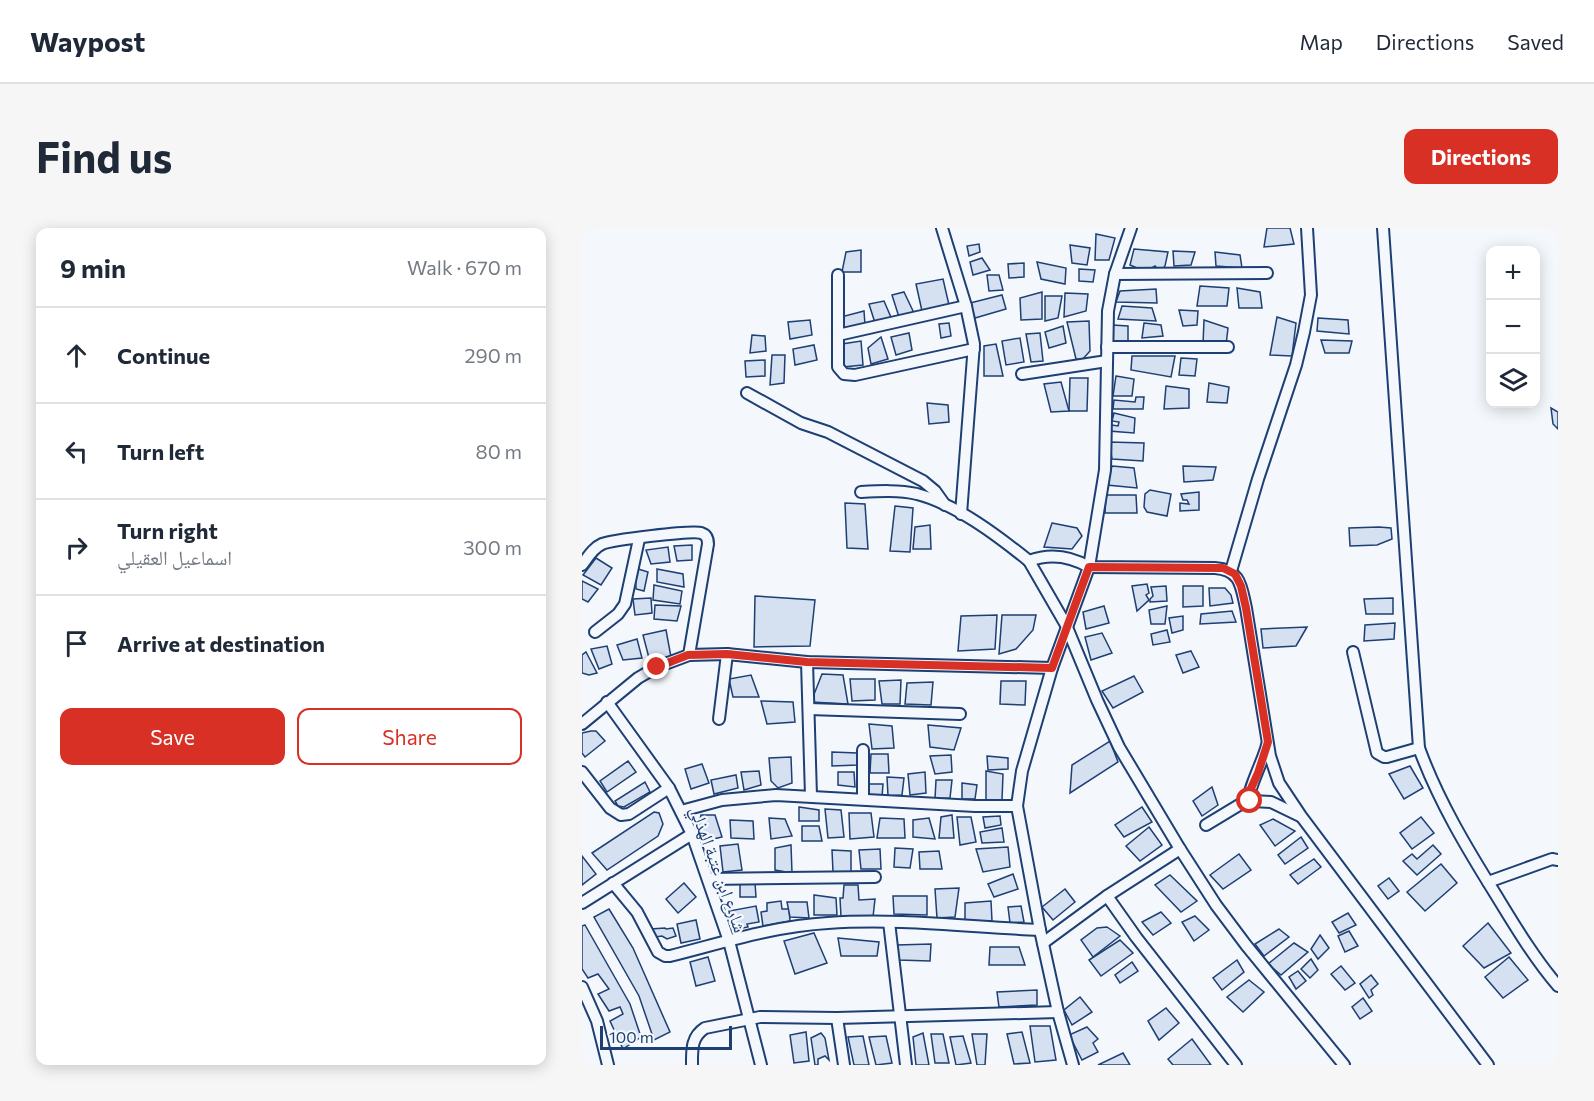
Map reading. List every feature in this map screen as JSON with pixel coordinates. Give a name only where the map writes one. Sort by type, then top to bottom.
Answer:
[{"type":"street","points":[[942,228],[966,306],[974,349],[961,514]]},
{"type":"street","points":[[1073,1065],[1058,1012],[1043,944],[1017,806],[1022,771],[1052,668],[1089,567],[1105,470],[1108,311],[1115,274],[1131,228]]},
{"type":"street","points":[[1231,571],[1258,478],[1296,365],[1304,332],[1311,295],[1308,228]]},
{"type":"street","points":[[1383,228],[1419,748],[1439,799],[1533,953],[1558,986]]},
{"type":"street","points":[[1115,274],[1267,273]]},
{"type":"street","points":[[838,275],[838,367],[840,372],[849,375],[974,349]]},
{"type":"street","points":[[838,335],[966,306]]},
{"type":"street","points":[[1107,347],[1228,347]]},
{"type":"street","points":[[1022,374],[1107,361]]},
{"type":"street","points":[[747,393],[801,423],[828,432],[923,481],[935,491],[945,505]]},
{"type":"street","points":[[861,492],[904,492],[924,496],[961,514],[1004,541],[1029,561],[1066,625],[1119,747],[1180,849],[1216,905],[1246,945],[1344,1065]]},
{"type":"street","points":[[582,565],[598,546],[613,541],[697,532],[704,534],[708,544],[688,655]]},
{"type":"street","points":[[595,632],[613,619],[625,604],[639,539]]},
{"type":"street","points":[[1029,561],[1042,556],[1056,556],[1076,560],[1089,567],[1206,567],[1231,571],[1241,586],[1246,608],[1268,742],[1279,783],[1301,816],[1488,1065]]},
{"type":"street","points":[[1353,652],[1377,753],[1384,757],[1419,748]]},
{"type":"street","points":[[719,719],[727,654]]},
{"type":"street","points":[[582,724],[647,672],[688,655],[727,654],[807,662],[1052,668]]},
{"type":"street","points":[[807,662],[811,796]]},
{"type":"street","name":"شارع ابن عتبة الهذلي","points":[[607,702],[669,788],[692,834],[729,941],[761,1065]]},
{"type":"street","points":[[808,709],[960,714]]},
{"type":"street","points":[[1248,799],[1248,793],[1258,773],[1268,742]]},
{"type":"street","points":[[863,750],[863,799]]},
{"type":"street","points":[[582,772],[610,808],[621,815],[629,814],[669,788]]},
{"type":"street","points":[[681,811],[730,799],[776,795],[975,806],[1017,806]]},
{"type":"street","points":[[1248,799],[1271,802],[1301,816]]},
{"type":"street","points":[[1206,825],[1248,799]]},
{"type":"street","points":[[582,903],[692,834]]},
{"type":"street","points":[[1043,944],[1107,896],[1180,849]]},
{"type":"street","points":[[1488,882],[1558,860]]},
{"type":"street","points":[[708,879],[875,877]]},
{"type":"street","points":[[613,882],[637,912],[661,954],[670,956],[729,941],[806,925],[827,923],[889,922],[1040,930]]},
{"type":"street","points":[[1107,896],[1122,919],[1234,1064]]},
{"type":"street","points":[[889,922],[906,1065]]},
{"type":"street","points":[[582,987],[597,1021],[608,1065]]},
{"type":"street","points":[[692,1065],[693,1044],[700,1031],[749,1018],[899,1017],[1058,1012]]},
{"type":"street","points":[[837,1018],[844,1065]]},
{"type":"building","points":[[1267,228],[1290,228],[1294,244],[1264,247]]},
{"type":"building","points":[[1096,234],[1115,238],[1109,260],[1095,260]]},
{"type":"building","points":[[979,244],[980,252],[969,256],[967,246]]},
{"type":"building","points":[[1070,245],[1090,248],[1087,265],[1072,263]]},
{"type":"building","points":[[1134,249],[1168,252],[1165,266],[1160,271],[1155,266],[1150,269],[1130,265]]},
{"type":"building","points":[[861,250],[861,272],[842,272],[846,252]]},
{"type":"building","points":[[1173,251],[1195,252],[1191,265],[1174,266]]},
{"type":"building","points":[[1215,252],[1240,255],[1242,268],[1216,266]]},
{"type":"building","points":[[982,258],[990,270],[973,275],[970,262]]},
{"type":"building","points":[[1037,262],[1066,268],[1065,284],[1041,279]]},
{"type":"building","points":[[1024,263],[1024,277],[1009,278],[1008,264]]},
{"type":"building","points":[[1079,269],[1095,270],[1093,282],[1079,281]]},
{"type":"building","points":[[987,275],[999,275],[1003,290],[989,291]]},
{"type":"building","points":[[943,279],[949,305],[922,311],[916,284]]},
{"type":"building","points":[[1200,286],[1229,288],[1227,306],[1197,306]]},
{"type":"building","points":[[1237,288],[1260,292],[1262,308],[1239,308]]},
{"type":"building","points":[[1156,289],[1157,303],[1116,302],[1120,291]]},
{"type":"building","points":[[904,292],[914,313],[899,317],[892,295]]},
{"type":"building","points":[[1042,292],[1042,319],[1021,320],[1020,298]]},
{"type":"building","points":[[1065,293],[1088,294],[1086,311],[1064,317]]},
{"type":"building","points":[[1002,295],[1006,309],[975,318],[970,303]]},
{"type":"building","points":[[1045,296],[1062,296],[1058,318],[1045,321]]},
{"type":"building","points":[[884,301],[893,322],[876,326],[869,304]]},
{"type":"building","points":[[1122,306],[1152,308],[1156,321],[1118,319]]},
{"type":"building","points":[[1179,310],[1198,311],[1197,325],[1183,326]]},
{"type":"building","points":[[864,311],[865,325],[845,331],[841,317]]},
{"type":"building","points":[[1277,317],[1296,323],[1292,356],[1270,355]]},
{"type":"building","points":[[1318,318],[1348,320],[1349,334],[1317,331]]},
{"type":"building","points":[[810,320],[812,335],[790,339],[788,322]]},
{"type":"building","points":[[1204,320],[1228,328],[1226,345],[1203,344]]},
{"type":"building","points":[[1089,321],[1090,351],[1082,360],[1076,359],[1067,322]]},
{"type":"building","points":[[949,323],[951,336],[941,338],[939,324]]},
{"type":"building","points":[[1144,323],[1161,325],[1163,336],[1142,338]]},
{"type":"building","points":[[1112,325],[1128,326],[1128,343],[1111,343]]},
{"type":"building","points":[[1063,326],[1066,343],[1049,348],[1045,332]]},
{"type":"building","points":[[909,333],[912,350],[896,355],[891,337]]},
{"type":"building","points":[[1040,333],[1043,361],[1031,362],[1026,334]]},
{"type":"building","points":[[752,335],[765,336],[766,351],[750,353]]},
{"type":"building","points":[[881,337],[888,359],[871,364],[868,348]]},
{"type":"building","points":[[1020,338],[1024,362],[1006,365],[1002,341]]},
{"type":"building","points":[[1321,340],[1352,341],[1349,353],[1325,353]]},
{"type":"building","points":[[861,341],[863,365],[843,367],[842,344]]},
{"type":"building","points":[[996,344],[1003,376],[984,376],[984,346]]},
{"type":"building","points":[[814,345],[817,360],[795,365],[793,349]]},
{"type":"building","points":[[772,355],[785,355],[784,383],[770,385]]},
{"type":"building","points":[[1132,356],[1175,356],[1171,377],[1131,370]]},
{"type":"building","points":[[1181,358],[1197,359],[1195,376],[1179,375]]},
{"type":"building","points":[[765,360],[765,376],[746,377],[745,361]]},
{"type":"building","points":[[1116,376],[1134,379],[1132,396],[1113,396]]},
{"type":"building","points":[[1070,378],[1088,378],[1087,411],[1069,411]]},
{"type":"building","points":[[1061,382],[1069,411],[1051,412],[1044,384]]},
{"type":"building","points":[[1209,383],[1229,387],[1227,403],[1207,402]]},
{"type":"building","points":[[1166,386],[1189,389],[1189,408],[1164,409]]},
{"type":"building","points":[[1136,397],[1144,397],[1143,409],[1113,409],[1114,400],[1135,402]]},
{"type":"building","points":[[927,403],[948,405],[949,422],[929,424]]},
{"type":"building","points":[[1551,408],[1558,412],[1558,429],[1553,424]]},
{"type":"building","points":[[1114,413],[1135,418],[1134,433],[1109,431],[1112,425],[1118,426],[1119,422],[1112,421]]},
{"type":"building","points":[[1109,442],[1144,443],[1143,461],[1112,459]]},
{"type":"building","points":[[1112,466],[1134,468],[1137,488],[1107,485]]},
{"type":"building","points":[[1183,466],[1216,467],[1213,480],[1184,482]]},
{"type":"building","points":[[1150,490],[1171,494],[1167,516],[1147,512],[1144,507],[1145,494]]},
{"type":"building","points":[[1199,492],[1199,510],[1180,511],[1180,503],[1189,504],[1187,500],[1183,500],[1181,494]]},
{"type":"building","points":[[1106,495],[1136,495],[1137,513],[1105,513]]},
{"type":"building","points":[[845,503],[865,504],[868,549],[847,548]]},
{"type":"building","points":[[895,506],[913,508],[910,552],[890,551]]},
{"type":"building","points":[[1052,523],[1077,528],[1082,536],[1072,549],[1044,547]]},
{"type":"building","points":[[930,525],[931,549],[913,549],[915,527]]},
{"type":"building","points":[[1349,528],[1391,528],[1392,539],[1377,545],[1350,546]]},
{"type":"building","points":[[692,545],[692,560],[677,561],[674,546]]},
{"type":"building","points":[[668,547],[670,562],[651,564],[646,550]]},
{"type":"building","points":[[596,558],[612,568],[601,585],[583,575]]},
{"type":"building","points":[[635,568],[648,572],[644,591],[636,589]]},
{"type":"building","points":[[657,569],[683,574],[684,587],[657,582]]},
{"type":"building","points":[[582,581],[598,589],[588,602],[582,599]]},
{"type":"building","points":[[1147,584],[1149,593],[1146,595],[1149,600],[1137,611],[1132,586]]},
{"type":"building","points":[[654,585],[682,591],[680,604],[653,600]]},
{"type":"building","points":[[1166,586],[1167,601],[1150,602],[1153,596],[1151,587]]},
{"type":"building","points":[[1183,586],[1203,586],[1203,606],[1183,607]]},
{"type":"building","points":[[1209,588],[1225,588],[1231,595],[1233,603],[1210,606]]},
{"type":"building","points":[[755,596],[815,600],[810,646],[754,647]]},
{"type":"building","points":[[651,598],[652,613],[635,615],[633,599]]},
{"type":"building","points":[[1393,598],[1393,614],[1366,614],[1364,599]]},
{"type":"building","points":[[655,605],[681,606],[677,621],[654,619]]},
{"type":"building","points":[[1104,606],[1109,623],[1086,629],[1083,612]]},
{"type":"building","points":[[1167,606],[1165,624],[1151,624],[1149,610]]},
{"type":"building","points":[[1232,611],[1236,622],[1200,624],[1201,614]]},
{"type":"building","points":[[997,615],[995,649],[958,651],[961,616]]},
{"type":"building","points":[[1002,615],[1036,615],[1033,630],[1016,649],[999,654]]},
{"type":"building","points":[[1183,616],[1183,630],[1172,633],[1169,618]]},
{"type":"building","points":[[1395,623],[1394,639],[1364,641],[1365,625]]},
{"type":"building","points":[[1307,627],[1296,646],[1263,648],[1261,629]]},
{"type":"building","points":[[666,630],[671,657],[649,658],[643,635]]},
{"type":"building","points":[[1167,630],[1170,642],[1153,645],[1151,634]]},
{"type":"building","points":[[1102,633],[1112,653],[1091,660],[1085,637]]},
{"type":"building","points":[[637,639],[642,658],[623,660],[617,645]]},
{"type":"building","points":[[607,646],[612,664],[599,669],[591,649]]},
{"type":"building","points":[[1191,651],[1199,667],[1183,673],[1176,655]]},
{"type":"building","points":[[586,652],[597,673],[589,675],[582,673],[582,655]]},
{"type":"building","points":[[822,674],[843,675],[848,704],[811,702]]},
{"type":"building","points":[[751,675],[759,697],[733,697],[729,679]]},
{"type":"building","points":[[1134,676],[1143,692],[1113,708],[1102,691]]},
{"type":"building","points":[[850,679],[875,679],[875,700],[852,701]]},
{"type":"building","points":[[901,680],[900,704],[882,704],[879,681]]},
{"type":"building","points":[[1001,681],[1026,681],[1025,705],[1000,704]]},
{"type":"building","points":[[933,682],[931,705],[905,704],[907,683]]},
{"type":"building","points":[[761,701],[793,702],[795,722],[767,724]]},
{"type":"building","points":[[869,724],[892,726],[894,748],[872,749]]},
{"type":"building","points":[[928,725],[961,728],[954,750],[930,747]]},
{"type":"building","points":[[596,731],[605,741],[585,757],[582,753],[582,733]]},
{"type":"building","points":[[1110,741],[1118,762],[1070,793],[1072,765]]},
{"type":"building","points":[[832,752],[857,753],[858,765],[832,766]]},
{"type":"building","points":[[871,754],[888,754],[889,773],[870,773]]},
{"type":"building","points":[[951,755],[952,772],[935,774],[930,756]]},
{"type":"building","points":[[987,756],[1008,758],[1008,769],[988,770]]},
{"type":"building","points":[[791,757],[792,783],[778,788],[771,781],[769,758]]},
{"type":"building","points":[[628,761],[636,772],[607,792],[600,781]]},
{"type":"building","points":[[702,764],[709,783],[691,789],[685,769]]},
{"type":"building","points":[[1410,766],[1423,788],[1404,799],[1389,774]]},
{"type":"building","points":[[759,771],[761,785],[744,790],[741,772]]},
{"type":"building","points":[[986,771],[1003,774],[1002,800],[986,800]]},
{"type":"building","points":[[838,772],[854,772],[855,787],[838,785]]},
{"type":"building","points":[[925,772],[926,793],[910,795],[908,774]]},
{"type":"building","points":[[736,775],[738,788],[714,794],[711,780]]},
{"type":"building","points":[[887,777],[904,778],[902,795],[888,796]]},
{"type":"building","points":[[936,780],[952,780],[950,798],[935,799]]},
{"type":"building","points":[[645,782],[650,792],[624,807],[618,806],[615,801]]},
{"type":"building","points":[[962,783],[977,785],[975,799],[962,799]]},
{"type":"building","points":[[869,784],[883,784],[882,797],[867,796]]},
{"type":"building","points":[[1212,787],[1218,805],[1202,816],[1193,801]]},
{"type":"building","points":[[799,807],[819,810],[819,821],[799,821]]},
{"type":"building","points":[[1142,807],[1152,822],[1124,837],[1115,825]]},
{"type":"building","points":[[825,809],[841,810],[844,837],[828,838]]},
{"type":"building","points":[[654,812],[659,813],[663,824],[658,836],[607,870],[592,853]]},
{"type":"building","points":[[849,813],[871,813],[874,837],[850,839]]},
{"type":"building","points":[[701,815],[715,815],[722,837],[705,841],[699,824]]},
{"type":"building","points":[[952,815],[954,838],[939,838],[941,817]]},
{"type":"building","points":[[1000,816],[1001,825],[985,828],[983,817]]},
{"type":"building","points":[[957,817],[971,817],[976,842],[960,845]]},
{"type":"building","points":[[1421,817],[1434,833],[1412,849],[1400,833]]},
{"type":"building","points":[[769,818],[785,819],[792,836],[771,839]]},
{"type":"building","points":[[880,818],[904,819],[905,838],[877,838]]},
{"type":"building","points":[[929,818],[935,839],[913,837],[913,820]]},
{"type":"building","points":[[1273,819],[1295,831],[1275,846],[1260,825]]},
{"type":"building","points":[[730,820],[753,821],[754,839],[731,838]]},
{"type":"building","points":[[802,826],[819,826],[822,841],[802,841]]},
{"type":"building","points":[[1149,827],[1162,845],[1140,861],[1126,846]]},
{"type":"building","points":[[1002,828],[1004,842],[982,843],[980,832]]},
{"type":"building","points":[[1301,837],[1308,848],[1285,864],[1278,855]]},
{"type":"building","points":[[738,844],[742,870],[723,872],[720,846]]},
{"type":"building","points":[[791,845],[792,873],[775,870],[775,848]]},
{"type":"building","points":[[1433,845],[1441,854],[1417,875],[1403,861],[1412,854],[1417,859]]},
{"type":"building","points":[[1008,847],[1010,867],[983,872],[976,849]]},
{"type":"building","points":[[895,848],[913,849],[910,868],[894,867]]},
{"type":"building","points":[[880,849],[881,869],[861,869],[859,850]]},
{"type":"building","points":[[832,850],[851,851],[851,872],[833,872]]},
{"type":"building","points":[[939,851],[942,869],[920,869],[919,852]]},
{"type":"building","points":[[1239,854],[1251,870],[1223,889],[1210,875]]},
{"type":"building","points":[[582,856],[596,874],[582,885]]},
{"type":"building","points":[[1314,859],[1321,867],[1298,884],[1290,875]]},
{"type":"building","points":[[1441,864],[1457,883],[1425,911],[1407,892]]},
{"type":"building","points":[[1013,874],[1018,889],[994,897],[988,884]]},
{"type":"building","points":[[1170,875],[1197,901],[1181,912],[1155,885]]},
{"type":"building","points":[[1389,878],[1399,891],[1388,899],[1378,886]]},
{"type":"building","points":[[684,883],[696,897],[678,913],[666,899]]},
{"type":"building","points":[[755,883],[756,897],[740,897],[740,884]]},
{"type":"building","points":[[844,885],[858,885],[859,900],[875,899],[873,917],[841,917],[840,898],[843,898]]},
{"type":"building","points":[[959,888],[955,917],[937,918],[935,889]]},
{"type":"building","points":[[1065,889],[1075,902],[1053,920],[1042,907]]},
{"type":"building","points":[[814,895],[836,898],[837,915],[814,915]]},
{"type":"building","points":[[893,896],[927,896],[927,915],[894,914]]},
{"type":"building","points":[[781,901],[782,909],[789,909],[790,921],[763,926],[761,912],[767,911],[767,903]]},
{"type":"building","points":[[991,901],[992,921],[965,921],[965,903]]},
{"type":"building","points":[[787,902],[807,902],[809,918],[790,917]]},
{"type":"building","points":[[756,906],[759,922],[732,930],[729,911]]},
{"type":"building","points":[[1021,906],[1024,922],[1010,923],[1008,907]]},
{"type":"building","points":[[609,909],[633,948],[670,1032],[654,1040],[639,996],[594,917]]},
{"type":"building","points":[[1161,912],[1171,923],[1153,935],[1142,922]]},
{"type":"building","points":[[1348,913],[1356,925],[1339,933],[1332,922]]},
{"type":"building","points":[[1195,916],[1209,930],[1194,941],[1182,922]]},
{"type":"building","points":[[696,920],[700,939],[681,943],[677,924]]},
{"type":"building","points":[[1488,923],[1511,953],[1484,968],[1463,946]]},
{"type":"building","points":[[585,925],[630,1004],[641,1037],[623,1049],[610,1021],[623,1014],[620,1007],[609,1011],[598,994],[609,989],[598,974],[588,978],[582,969],[582,926]]},
{"type":"building","points":[[1107,927],[1120,936],[1093,957],[1081,940],[1097,928]]},
{"type":"building","points":[[673,928],[676,936],[667,939],[662,936],[655,937],[651,929]]},
{"type":"building","points":[[1279,929],[1289,937],[1264,956],[1255,944]]},
{"type":"building","points":[[1349,931],[1358,946],[1345,952],[1338,936]]},
{"type":"building","points":[[814,933],[827,963],[795,974],[784,941]]},
{"type":"building","points":[[1320,935],[1329,948],[1318,959],[1311,949]]},
{"type":"building","points":[[838,938],[879,942],[877,956],[841,956]]},
{"type":"building","points":[[1120,940],[1133,953],[1101,976],[1089,960]]},
{"type":"building","points":[[1294,943],[1308,952],[1281,975],[1268,964]]},
{"type":"building","points":[[931,944],[930,961],[898,960],[897,945]]},
{"type":"building","points":[[990,947],[1019,947],[1025,965],[989,965]]},
{"type":"building","points":[[708,957],[715,981],[696,986],[690,962]]},
{"type":"building","points":[[1509,957],[1528,980],[1503,998],[1485,977]]},
{"type":"building","points":[[1311,959],[1318,970],[1310,978],[1301,969]]},
{"type":"building","points":[[1237,960],[1244,972],[1222,990],[1213,978]]},
{"type":"building","points":[[1132,962],[1138,971],[1120,983],[1115,975]]},
{"type":"building","points":[[1341,966],[1355,983],[1345,990],[1331,974]]},
{"type":"building","points":[[1298,971],[1306,981],[1296,989],[1289,977]]},
{"type":"building","points":[[1371,975],[1378,984],[1371,990],[1373,995],[1369,998],[1360,984]]},
{"type":"building","points":[[1249,980],[1264,992],[1243,1012],[1227,997]]},
{"type":"building","points":[[1037,990],[1037,1005],[999,1007],[997,992]]},
{"type":"building","points":[[1080,997],[1092,1012],[1072,1025],[1064,1010]]},
{"type":"building","points":[[1363,998],[1372,1011],[1360,1019],[1352,1007]]},
{"type":"building","points":[[1166,1008],[1179,1023],[1159,1040],[1148,1021]]},
{"type":"building","points":[[1030,1026],[1050,1026],[1056,1060],[1035,1062]]},
{"type":"building","points":[[1087,1027],[1098,1039],[1093,1043],[1098,1052],[1082,1060],[1069,1035]]},
{"type":"building","points":[[806,1032],[809,1061],[794,1063],[790,1035]]},
{"type":"building","points":[[1022,1032],[1030,1063],[1014,1064],[1007,1034]]},
{"type":"building","points":[[821,1033],[825,1038],[829,1060],[825,1056],[818,1059],[818,1065],[815,1065],[811,1038]]},
{"type":"building","points":[[923,1033],[929,1065],[916,1065],[913,1037]]},
{"type":"building","points":[[931,1034],[943,1034],[949,1063],[935,1063]]},
{"type":"building","points":[[972,1034],[987,1034],[985,1065],[977,1065]]},
{"type":"building","points":[[863,1036],[869,1065],[854,1065],[848,1037]]},
{"type":"building","points":[[886,1036],[892,1063],[876,1065],[869,1037]]},
{"type":"building","points":[[963,1036],[971,1063],[956,1065],[950,1037]]},
{"type":"building","points":[[1192,1039],[1211,1065],[1173,1065],[1168,1059]]},
{"type":"building","points":[[1123,1053],[1130,1065],[1098,1065]]},
{"type":"route","points":[[657,667],[688,655],[727,654],[807,662],[1052,668],[1089,567],[1223,568],[1235,574],[1241,586],[1268,742],[1248,795],[1250,801]]}]
